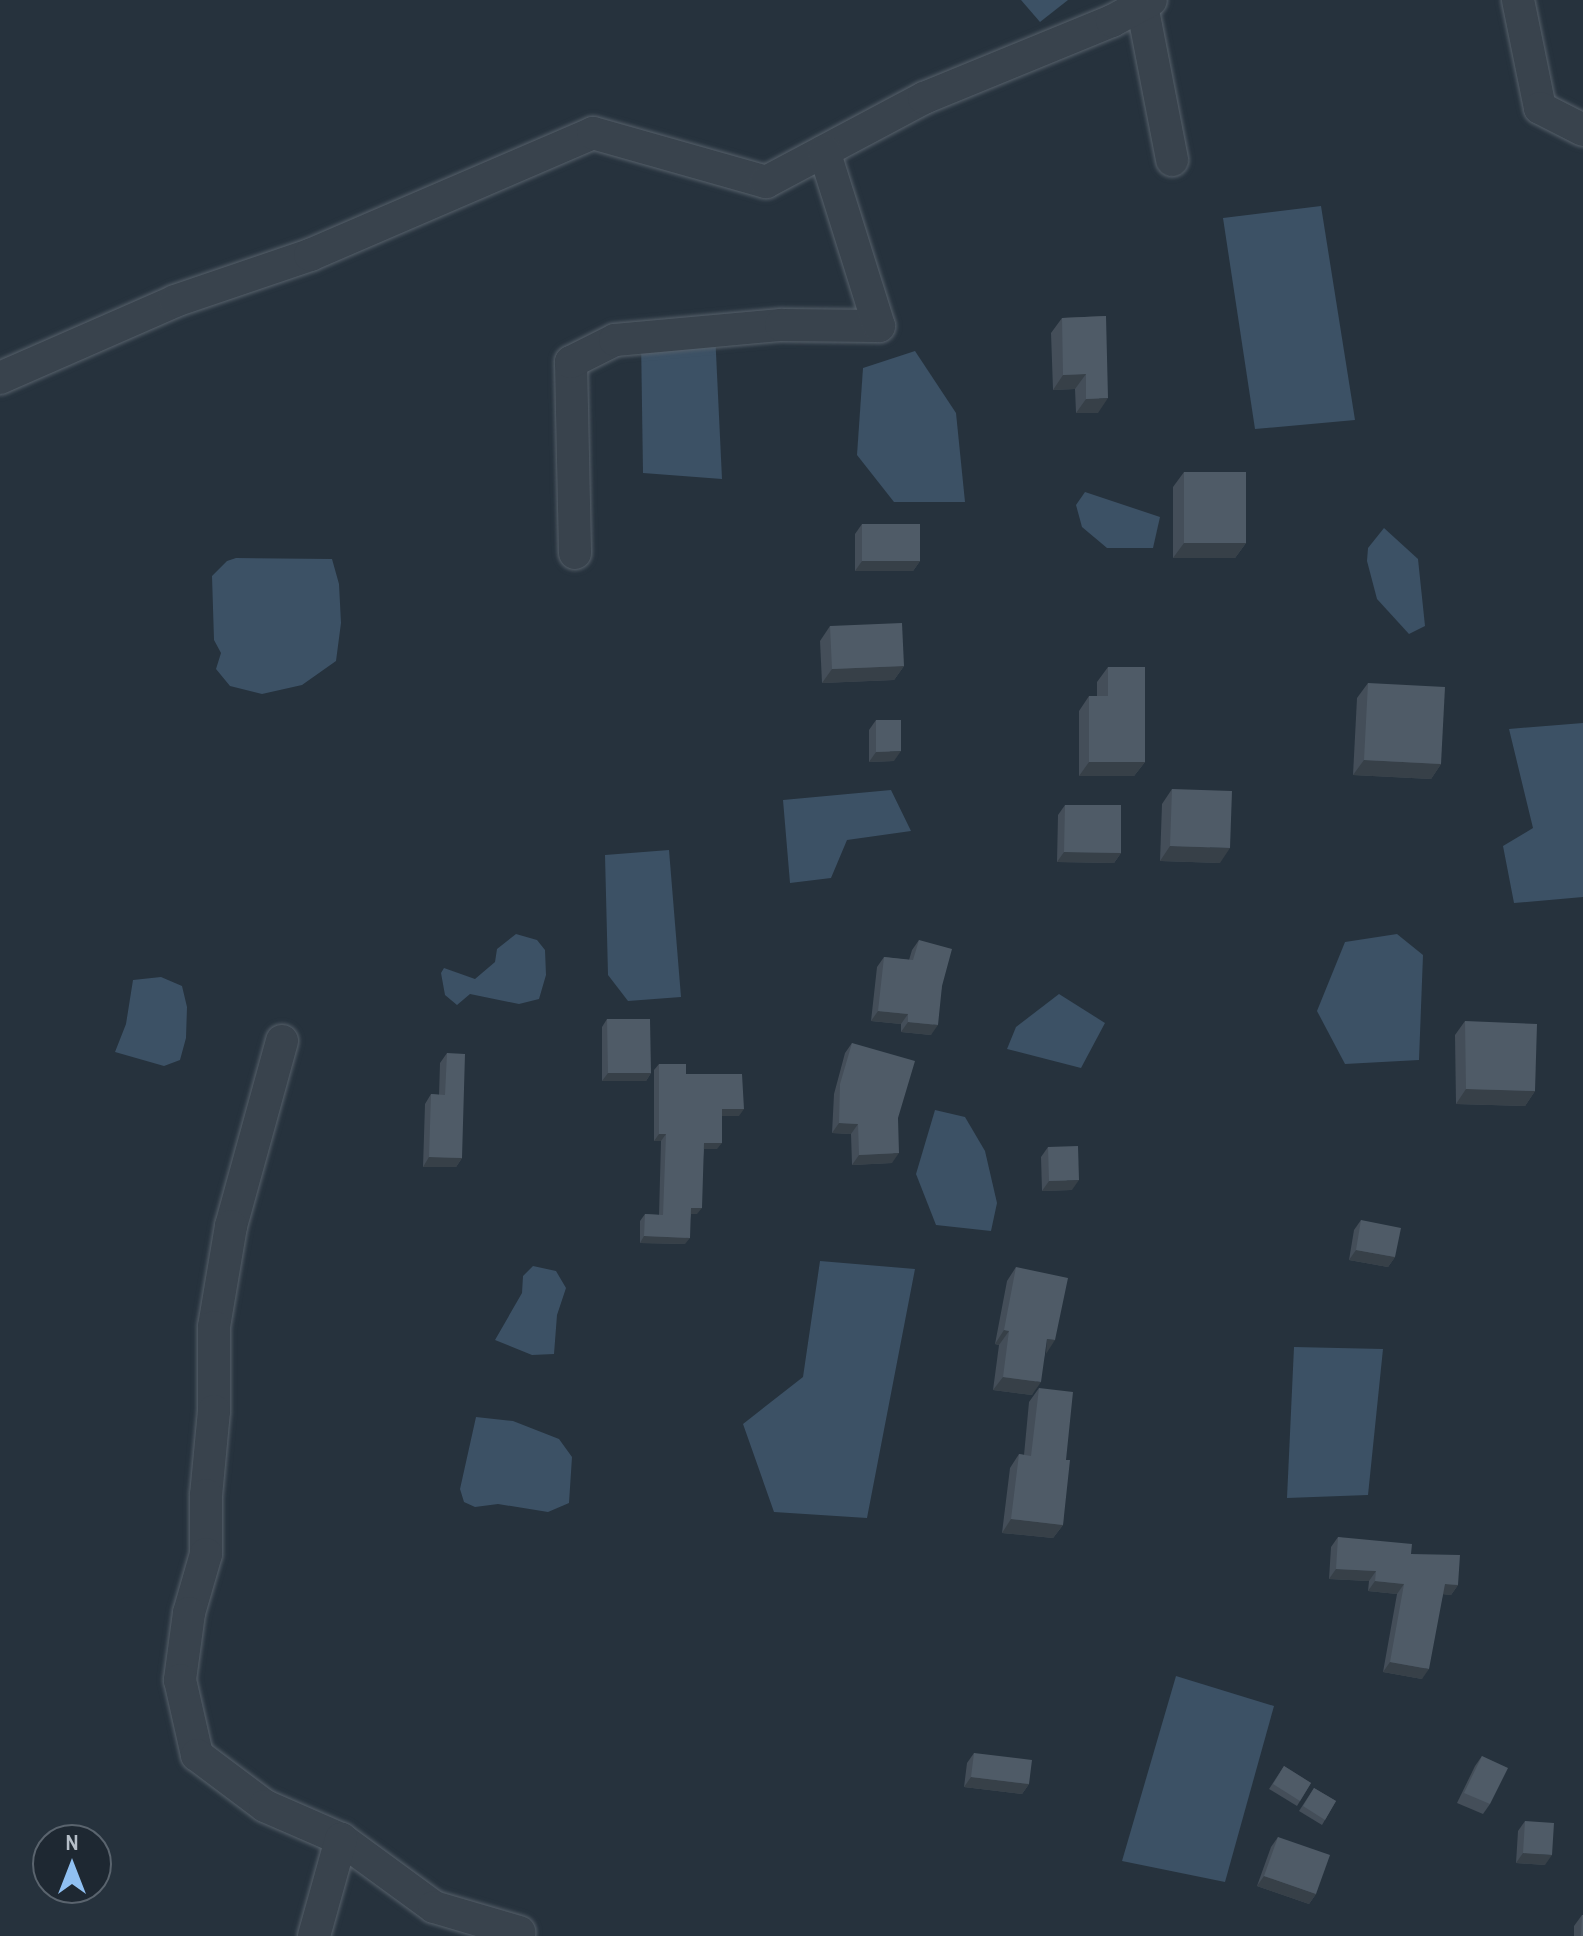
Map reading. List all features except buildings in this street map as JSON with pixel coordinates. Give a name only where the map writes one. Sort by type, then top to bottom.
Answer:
[{"type":"street","points":[[1518,0],[1540,108],[1583,130]]},
{"type":"street","points":[[0,378],[175,301],[310,255],[593,133],[766,182],[924,98],[1112,21],[1146,2],[1172,160]]},
{"type":"street","points":[[575,553],[571,362],[615,340],[781,325],[879,326],[824,151]]},
{"type":"street","points":[[282,1041],[231,1226],[214,1327],[214,1411],[206,1495],[206,1554],[189,1613],[180,1680],[197,1755],[265,1806],[341,1839],[434,1907],[519,1932]]},
{"type":"street","points":[[314,1936],[341,1839]]},
{"type":"water","points":[[1021,0],[1068,0],[1040,22]]},
{"type":"water","points":[[1321,206],[1355,420],[1255,429],[1223,218]]},
{"type":"water","points":[[715,332],[722,479],[643,473],[641,338]]},
{"type":"water","points":[[915,351],[956,413],[965,502],[894,502],[857,455],[863,368]]},
{"type":"water","points":[[1085,492],[1160,517],[1153,548],[1107,548],[1082,527],[1076,505]]},
{"type":"water","points":[[1384,528],[1418,559],[1425,626],[1409,634],[1377,599],[1367,561],[1368,548]]},
{"type":"water","points":[[236,558],[332,559],[339,584],[341,623],[336,661],[302,685],[262,694],[230,686],[216,669],[221,653],[214,640],[212,576],[227,561]]},
{"type":"water","points":[[1583,723],[1583,897],[1514,903],[1503,846],[1533,828],[1509,729]]},
{"type":"water","points":[[891,790],[911,831],[847,840],[831,878],[790,883],[783,800]]},
{"type":"water","points":[[669,850],[681,997],[628,1001],[608,975],[605,855]]},
{"type":"water","points":[[516,934],[537,940],[545,950],[546,975],[539,999],[519,1004],[470,994],[457,1005],[445,995],[441,973],[444,968],[475,979],[495,962],[497,949]]},
{"type":"water","points":[[1397,934],[1423,955],[1419,1060],[1345,1064],[1317,1011],[1345,942]]},
{"type":"water","points":[[161,977],[182,986],[187,1007],[186,1038],[180,1060],[164,1066],[115,1052],[126,1024],[133,980]]},
{"type":"water","points":[[1059,994],[1105,1023],[1081,1068],[1007,1049],[1016,1027]]},
{"type":"water","points":[[935,1110],[965,1117],[985,1151],[997,1203],[991,1231],[936,1225],[916,1174]]},
{"type":"water","points":[[820,1261],[915,1269],[867,1518],[774,1512],[743,1424],[803,1377]]},
{"type":"water","points":[[533,1266],[556,1271],[566,1288],[557,1315],[554,1354],[532,1355],[495,1340],[522,1293],[523,1276]]},
{"type":"water","points":[[1294,1347],[1383,1349],[1368,1495],[1287,1498]]},
{"type":"water","points":[[476,1417],[513,1421],[559,1439],[572,1457],[569,1503],[548,1512],[498,1504],[475,1507],[464,1502],[460,1489]]},
{"type":"water","points":[[1176,1676],[1274,1706],[1225,1882],[1122,1861]]}]
